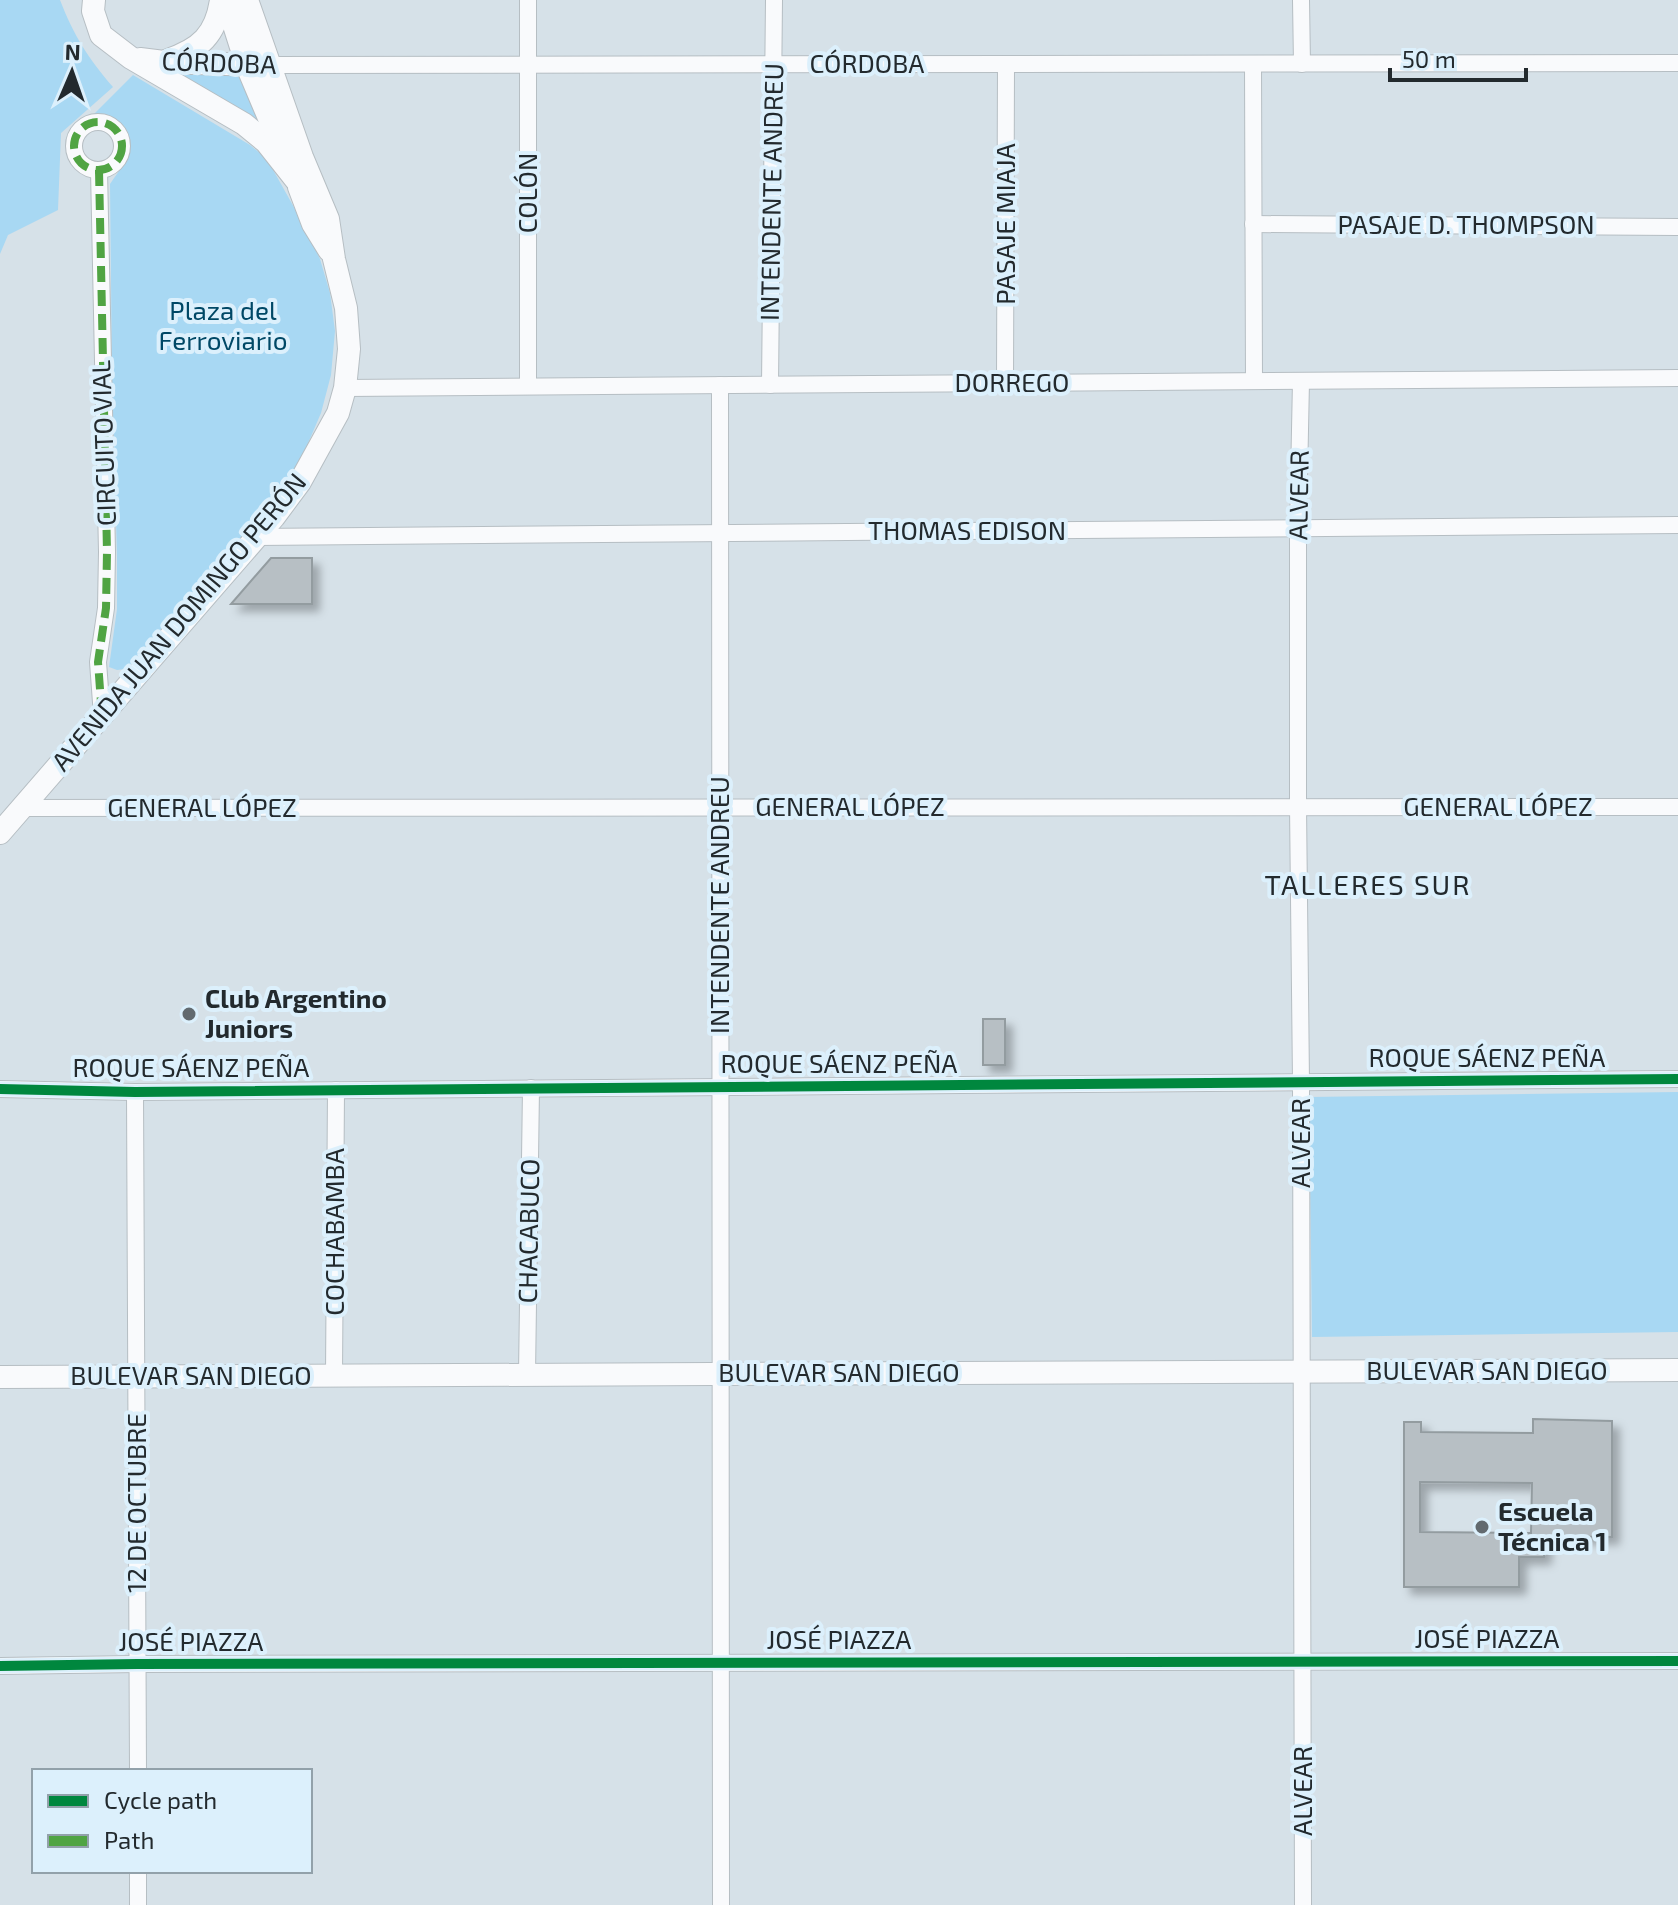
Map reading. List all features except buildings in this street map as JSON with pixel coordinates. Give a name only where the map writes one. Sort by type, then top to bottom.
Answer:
[{"type":"street","name":"CÓRDOBA","points":[[94,0],[93,11],[101,35],[131,58],[247,66],[1678,63]]},
{"type":"street","points":[[164,62],[187,54],[209,35],[223,0]]},
{"type":"street","name":"AVENIDA JUAN DOMINGO PERÓN","points":[[223,0],[313,224],[334,259]]},
{"type":"street","name":"AVENIDA JUAN DOMINGO PERÓN","points":[[0,833],[256,537],[300,482],[338,413],[345,388],[349,349],[346,308],[328,219],[302,157],[247,0]]},
{"type":"street","name":"COLÓN","points":[[528,0],[528,386]]},
{"type":"street","name":"INTENDENTE ANDREU","points":[[770,385],[774,0]]},
{"type":"street","points":[[1301,0],[1302,64]]},
{"type":"street","points":[[131,58],[244,124],[266,142],[296,180]]},
{"type":"street","name":"PASAJE MIAJA","points":[[1005,383],[1006,64]]},
{"type":"street","points":[[1253,64],[1254,381]]},
{"type":"street","name":"CIRCUITO VIAL","points":[[99,170],[107,552],[106,608],[98,662],[102,716]]},
{"type":"street","name":"PASAJE D. THOMPSON","points":[[1253,224],[1678,227]]},
{"type":"street","name":"DORREGO","points":[[345,388],[1678,378]]},
{"type":"street","name":"ALVEAR","points":[[1301,381],[1298,806],[1303,1905]]},
{"type":"street","name":"INTENDENTE ANDREU","points":[[720,385],[721,1905]]},
{"type":"street","name":"THOMAS EDISON","points":[[256,537],[1678,525]]},
{"type":"street","name":"GENERAL LÓPEZ","points":[[22,808],[1678,807]]},
{"type":"street","name":"ROQUE SÁENZ PEÑA","points":[[0,1089],[135,1092],[1678,1079]]},
{"type":"street","name":"CHACABUCO","points":[[527,1375],[531,1088]]},
{"type":"street","name":"COCHABAMBA","points":[[334,1375],[336,1090]]},
{"type":"street","name":"12 DE OCTUBRE","points":[[135,1092],[138,1769]]},
{"type":"street","name":"BULEVAR SAN DIEGO","points":[[0,1377],[1678,1370]]},
{"type":"street","name":"JOSÉ PIAZZA","points":[[0,1666],[1678,1661]]},
{"type":"street","points":[[138,1873],[138,1905]]},
{"type":"green space","points":[[0,0],[60,0],[82,46],[113,87],[61,133],[58,210],[8,235],[0,254]]},
{"type":"green space","points":[[177,71],[243,73],[260,115],[258,125],[176,77]]},
{"type":"green space","name":"Plaza del Ferroviario","points":[[133,75],[250,145],[267,159],[320,259],[330,293],[335,331],[331,375],[321,413],[300,462],[263,512],[126,669],[117,670],[109,667],[117,609],[110,184],[124,163],[128,144],[124,126],[110,117],[93,115]]},
{"type":"green space","points":[[1678,1092],[1678,1332],[1312,1337],[1309,1097]]},
{"type":"marked path","points":[[98,122],[115,129],[122,146],[115,163],[98,170],[81,163],[74,146],[81,129],[98,122]]},
{"type":"marked path","points":[[99,170],[107,552],[106,608],[98,662],[102,716]]},
{"type":"cycle path","points":[[0,1089],[135,1092],[1678,1079]]},
{"type":"cycle path","points":[[0,1666],[1678,1661]]},
{"type":"place","name":"Club Argentino Juniors","points":[[189,1014]]},
{"type":"place","name":"Escuela Técnica 1","points":[[1482,1527]]},
{"type":"district","name":"TALLERES SUR","points":[[1368,885]]}]
